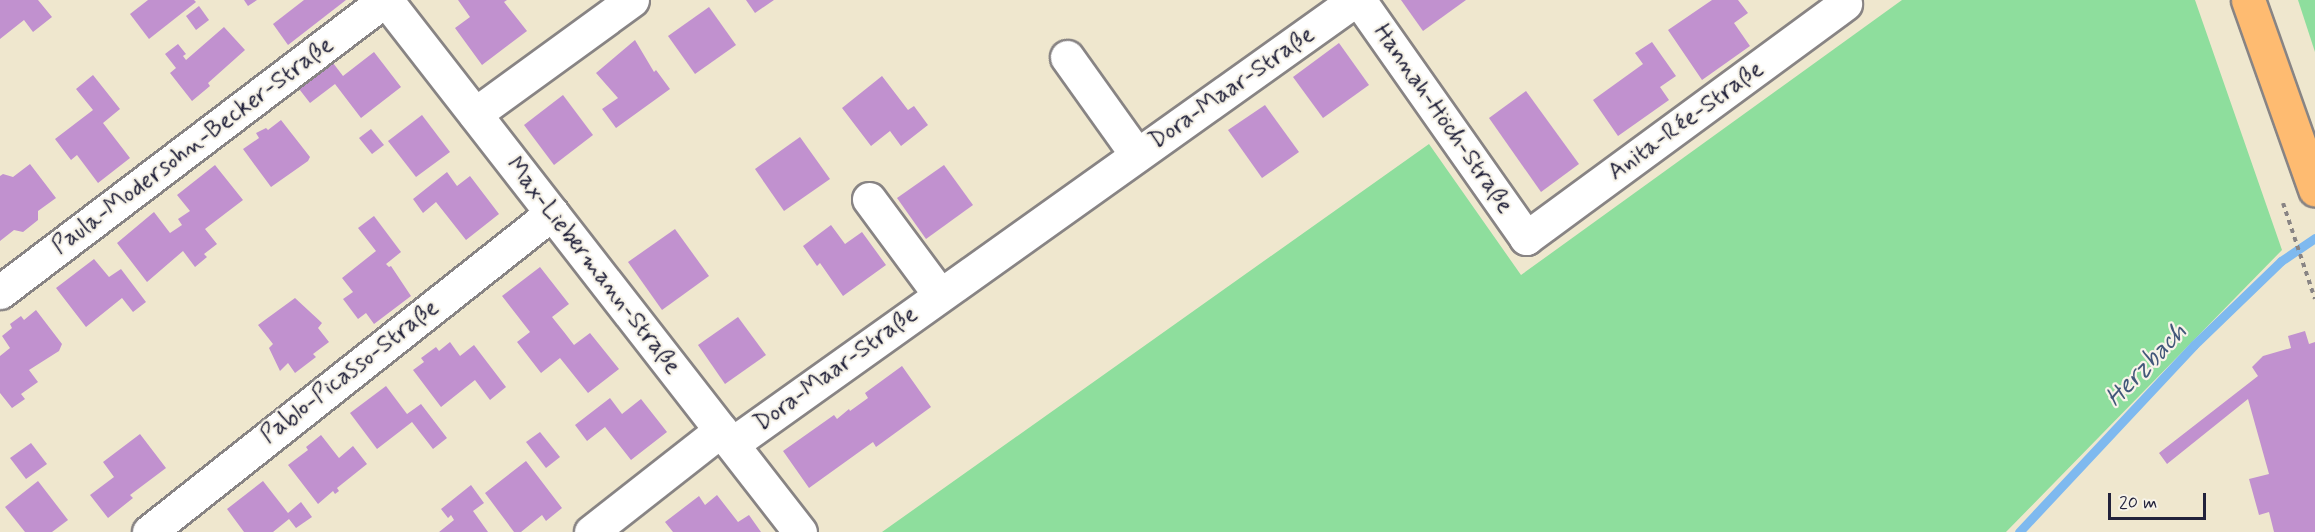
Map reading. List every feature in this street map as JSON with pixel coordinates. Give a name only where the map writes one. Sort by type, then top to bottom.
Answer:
[{"type":"main road","points":[[2248,0],[2315,189]]},
{"type":"street","name":"Max-Liebermann-Straße","points":[[386,0],[800,532]]},
{"type":"street","name":"Paula-Modersohn-Becker-Straße","points":[[0,292],[386,0]]},
{"type":"street","points":[[475,114],[632,0]]},
{"type":"street","name":"Dora-Maar-Straße","points":[[591,532],[726,437],[940,295],[1357,0]]},
{"type":"street","name":"Hannah-Höch-Straße","points":[[1357,0],[1526,238]]},
{"type":"street","name":"Anita-Rée-Straße","points":[[1526,238],[1845,4]]},
{"type":"street","name":"Dora-Maar-Straße","points":[[1067,57],[1137,155]]},
{"type":"street","name":"Dora-Maar-Straße","points":[[869,199],[940,295]]},
{"type":"street","name":"Pablo-Picasso-Straße","points":[[149,532],[552,213]]},
{"type":"path","points":[[2290,224],[2315,300]]},
{"type":"green space","points":[[1902,0],[2195,0],[2282,250],[2006,532],[882,532],[1429,144],[1521,275]]},
{"type":"green space","points":[[2298,0],[2315,0],[2315,52]]},
{"type":"building","points":[[0,0],[38,0],[52,17],[33,32],[24,20],[0,39]]},
{"type":"building","points":[[148,0],[194,0],[196,2],[149,39],[130,14]]},
{"type":"building","points":[[244,0],[257,0],[248,6]]},
{"type":"building","points":[[304,0],[346,0],[288,45],[273,24]]},
{"type":"building","points":[[458,0],[507,0],[504,2],[527,31],[482,65],[455,28],[470,17]]},
{"type":"building","points":[[746,0],[774,0],[755,13]]},
{"type":"building","points":[[1401,0],[1466,0],[1423,31]]},
{"type":"building","points":[[1712,0],[1738,0],[1748,13],[1734,23],[1750,46],[1702,80],[1668,30]]},
{"type":"building","points":[[199,6],[209,20],[196,30],[186,16]]},
{"type":"building","points":[[709,7],[736,45],[695,74],[668,36]]},
{"type":"building","points":[[224,27],[245,50],[208,83],[210,86],[192,101],[170,73],[176,68],[165,54],[178,44],[186,54],[183,56],[186,60]]},
{"type":"building","points":[[635,40],[654,72],[656,70],[670,89],[616,128],[602,109],[618,98],[596,73]]},
{"type":"building","points":[[1652,42],[1676,76],[1660,87],[1669,100],[1618,136],[1593,100],[1643,64],[1635,53]]},
{"type":"building","points":[[1339,43],[1369,85],[1323,118],[1293,77]]},
{"type":"building","points":[[374,52],[401,87],[361,118],[335,84],[310,103],[296,85],[330,59],[343,76]]},
{"type":"building","points":[[93,75],[120,109],[103,123],[130,158],[98,183],[77,155],[71,160],[55,139],[93,110],[76,89]]},
{"type":"building","points":[[882,76],[908,110],[914,106],[928,125],[901,146],[890,131],[871,146],[842,108]]},
{"type":"building","points":[[1526,91],[1579,164],[1541,192],[1489,118]]},
{"type":"building","points":[[563,95],[593,135],[554,165],[524,125]]},
{"type":"building","points":[[1265,105],[1299,152],[1262,178],[1228,130]]},
{"type":"building","points":[[422,115],[450,152],[416,177],[388,141]]},
{"type":"building","points":[[281,120],[310,157],[308,161],[271,187],[243,149],[259,138],[256,133],[266,128],[268,130]]},
{"type":"building","points":[[371,129],[384,145],[372,154],[359,138]]},
{"type":"building","points":[[800,137],[830,179],[784,211],[755,169]]},
{"type":"building","points":[[30,164],[56,198],[38,211],[38,220],[23,232],[14,230],[0,241],[0,176],[3,174],[13,177]]},
{"type":"building","points":[[215,165],[243,200],[205,229],[217,244],[204,254],[207,257],[195,267],[183,251],[147,282],[117,243],[154,212],[170,233],[182,225],[178,219],[190,211],[177,195]]},
{"type":"building","points":[[944,165],[973,205],[926,239],[897,198]]},
{"type":"building","points":[[447,172],[457,186],[470,176],[499,214],[466,240],[436,202],[423,213],[413,199]]},
{"type":"building","points":[[374,216],[401,252],[386,264],[391,266],[411,296],[374,324],[366,313],[358,319],[343,299],[353,292],[342,278],[376,251],[358,228]]},
{"type":"building","points":[[831,225],[845,244],[862,232],[886,265],[843,296],[820,263],[817,266],[803,246]]},
{"type":"building","points":[[675,229],[709,276],[662,310],[628,262]]},
{"type":"building","points":[[94,259],[109,277],[121,269],[146,302],[133,312],[122,298],[86,327],[56,288]]},
{"type":"building","points":[[540,267],[569,304],[552,317],[574,345],[590,333],[619,369],[588,393],[560,358],[541,373],[517,342],[530,332],[502,296]]},
{"type":"building","points":[[295,298],[322,323],[318,328],[329,342],[313,354],[316,357],[295,373],[288,363],[280,371],[269,348],[273,344],[258,325]]},
{"type":"building","points":[[36,310],[62,344],[59,351],[29,370],[38,382],[21,394],[25,399],[12,408],[0,393],[0,356],[10,348],[2,336],[12,328],[10,324],[21,316],[24,320]]},
{"type":"building","points":[[738,317],[766,355],[725,384],[698,345]]},
{"type":"building","points":[[2305,331],[2309,344],[2315,342],[2315,532],[2274,532],[2269,512],[2259,515],[2249,479],[2269,474],[2248,399],[2167,464],[2159,453],[2258,376],[2252,367],[2263,356],[2291,348],[2288,336]]},
{"type":"building","points":[[450,342],[460,356],[474,345],[506,387],[490,400],[475,380],[441,407],[413,370],[424,362],[421,358],[436,347],[439,351]]},
{"type":"building","points":[[902,366],[931,407],[876,447],[873,442],[809,488],[783,451],[834,415],[837,419],[849,409],[850,411],[868,398],[865,393]]},
{"type":"building","points":[[386,386],[407,414],[421,404],[447,438],[433,449],[412,422],[377,449],[350,413]]},
{"type":"building","points":[[610,398],[622,414],[641,399],[667,432],[631,460],[605,427],[587,441],[575,425]]},
{"type":"building","points":[[540,432],[560,457],[546,468],[526,442]]},
{"type":"building","points":[[140,434],[166,468],[130,495],[133,498],[108,518],[90,495],[114,477],[103,462]]},
{"type":"building","points":[[321,435],[339,458],[353,446],[367,464],[337,488],[339,491],[335,494],[333,491],[318,504],[288,465],[308,450],[306,447]]},
{"type":"building","points":[[31,443],[47,464],[26,479],[10,458]]},
{"type":"building","points":[[526,461],[562,508],[546,521],[542,515],[521,532],[514,532],[485,493]]},
{"type":"building","points":[[38,481],[68,520],[52,532],[25,532],[5,507]]},
{"type":"building","points":[[263,481],[288,513],[301,502],[312,517],[296,528],[289,519],[273,532],[244,532],[227,509]]},
{"type":"building","points":[[471,485],[484,503],[473,511],[488,532],[439,532],[454,520],[451,515],[448,518],[441,509]]},
{"type":"building","points":[[717,495],[738,522],[749,515],[761,532],[673,532],[665,522],[699,496],[705,505]]},
{"type":"waterway","name":"Herzbach","points":[[2019,532],[2194,345],[2281,261],[2315,238]]}]
